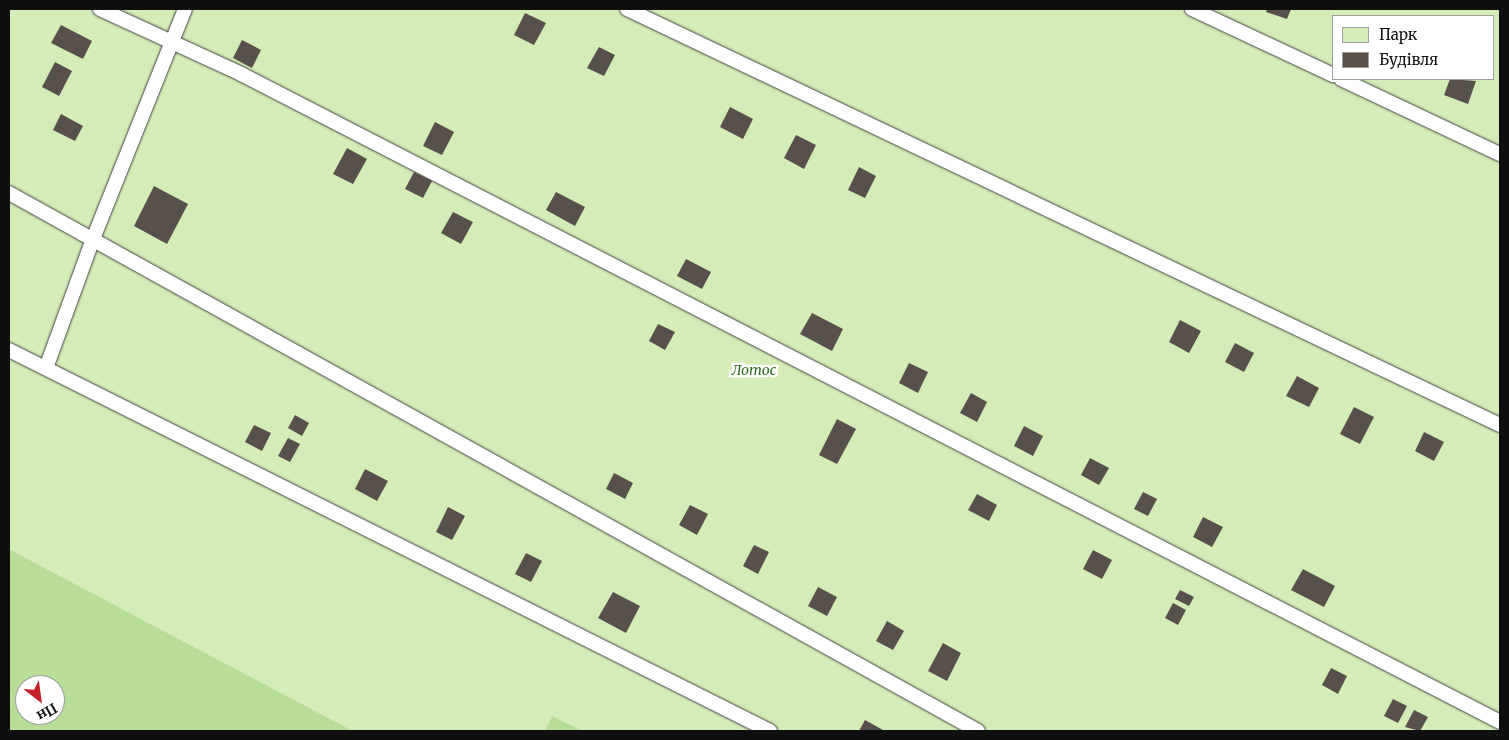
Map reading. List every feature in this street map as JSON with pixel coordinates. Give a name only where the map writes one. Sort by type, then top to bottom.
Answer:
[{"type":"lane","points":[[100,9],[241,74],[1500,722]]},
{"type":"lane","points":[[46,368],[93,239],[185,9]]},
{"type":"lane","points":[[627,9],[1500,425]]},
{"type":"lane","points":[[1192,9],[1332,75]]},
{"type":"lane","points":[[1343,80],[1500,154]]},
{"type":"lane","points":[[9,192],[978,731]]},
{"type":"lane","points":[[9,350],[770,731]]},
{"type":"green space","name":"Лотос","points":[[9,9],[1500,9],[1500,731],[583,731],[552,716],[545,731],[353,731],[9,549]]},
{"type":"green space","points":[[9,549],[353,731],[9,731]]},
{"type":"green space","points":[[552,716],[583,731],[545,731]]},
{"type":"building","points":[[1267,9],[1291,9],[1287,19],[1266,12]]},
{"type":"building","points":[[525,13],[546,23],[534,45],[514,35]]},
{"type":"building","points":[[61,25],[92,41],[83,59],[51,43]]},
{"type":"building","points":[[242,40],[261,50],[252,68],[233,58]]},
{"type":"building","points":[[599,47],[615,55],[604,76],[587,68]]},
{"type":"building","points":[[55,62],[72,71],[59,96],[42,87]]},
{"type":"building","points":[[1450,80],[1476,81],[1468,104],[1444,95]]},
{"type":"building","points":[[730,107],[753,119],[743,139],[720,127]]},
{"type":"building","points":[[61,114],[83,126],[75,141],[53,130]]},
{"type":"building","points":[[435,122],[454,132],[442,155],[423,146]]},
{"type":"building","points":[[796,135],[816,145],[804,169],[784,158]]},
{"type":"building","points":[[347,148],[367,159],[353,184],[333,174]]},
{"type":"building","points":[[859,167],[876,176],[865,198],[848,190]]},
{"type":"building","points":[[414,172],[432,181],[423,198],[405,189]]},
{"type":"building","points":[[154,186],[188,204],[167,244],[134,226]]},
{"type":"building","points":[[556,192],[585,207],[575,226],[546,210]]},
{"type":"building","points":[[453,212],[473,222],[461,244],[441,233]]},
{"type":"building","points":[[686,259],[711,272],[702,289],[677,276]]},
{"type":"building","points":[[812,313],[843,329],[832,351],[800,334]]},
{"type":"building","points":[[1180,320],[1201,331],[1189,353],[1169,342]]},
{"type":"building","points":[[658,324],[675,332],[665,350],[649,341]]},
{"type":"building","points":[[1235,343],[1254,353],[1244,372],[1225,362]]},
{"type":"building","points":[[909,363],[928,372],[918,393],[899,383]]},
{"type":"building","points":[[1297,376],[1319,388],[1309,407],[1286,396]]},
{"type":"building","points":[[971,393],[987,402],[977,422],[960,413]]},
{"type":"building","points":[[1354,407],[1374,417],[1360,444],[1340,434]]},
{"type":"building","points":[[295,415],[309,423],[302,436],[288,428]]},
{"type":"building","points":[[837,419],[856,429],[837,464],[819,455]]},
{"type":"building","points":[[254,425],[271,433],[262,451],[245,442]]},
{"type":"building","points":[[1024,426],[1043,436],[1033,456],[1014,446]]},
{"type":"building","points":[[1424,432],[1444,442],[1434,461],[1415,451]]},
{"type":"building","points":[[288,438],[300,444],[290,462],[278,456]]},
{"type":"building","points":[[1090,458],[1109,468],[1099,485],[1081,475]]},
{"type":"building","points":[[365,469],[388,481],[377,501],[355,489]]},
{"type":"building","points":[[614,473],[633,483],[625,499],[606,489]]},
{"type":"building","points":[[1143,492],[1157,499],[1148,516],[1134,509]]},
{"type":"building","points":[[977,494],[997,505],[989,521],[968,510]]},
{"type":"building","points":[[690,505],[708,514],[697,535],[679,525]]},
{"type":"building","points":[[448,507],[465,516],[452,540],[436,532]]},
{"type":"building","points":[[1203,517],[1223,527],[1212,547],[1193,537]]},
{"type":"building","points":[[754,545],[769,552],[758,574],[743,566]]},
{"type":"building","points":[[1093,550],[1112,560],[1102,579],[1083,569]]},
{"type":"building","points":[[526,553],[542,561],[531,582],[515,574]]},
{"type":"building","points":[[1303,569],[1335,586],[1324,607],[1291,590]]},
{"type":"building","points":[[818,587],[837,597],[827,616],[808,606]]},
{"type":"building","points":[[1180,590],[1194,597],[1189,606],[1175,599]]},
{"type":"building","points":[[613,592],[640,606],[626,633],[598,618]]},
{"type":"building","points":[[1173,603],[1186,610],[1178,625],[1165,618]]},
{"type":"building","points":[[887,621],[904,631],[893,650],[876,641]]},
{"type":"building","points":[[943,643],[961,653],[947,681],[928,671]]},
{"type":"building","points":[[1331,668],[1347,676],[1338,694],[1322,685]]},
{"type":"building","points":[[1393,699],[1407,706],[1398,723],[1384,716]]},
{"type":"building","points":[[1414,710],[1428,717],[1420,731],[1405,727]]},
{"type":"building","points":[[865,720],[883,730],[859,731]]}]
